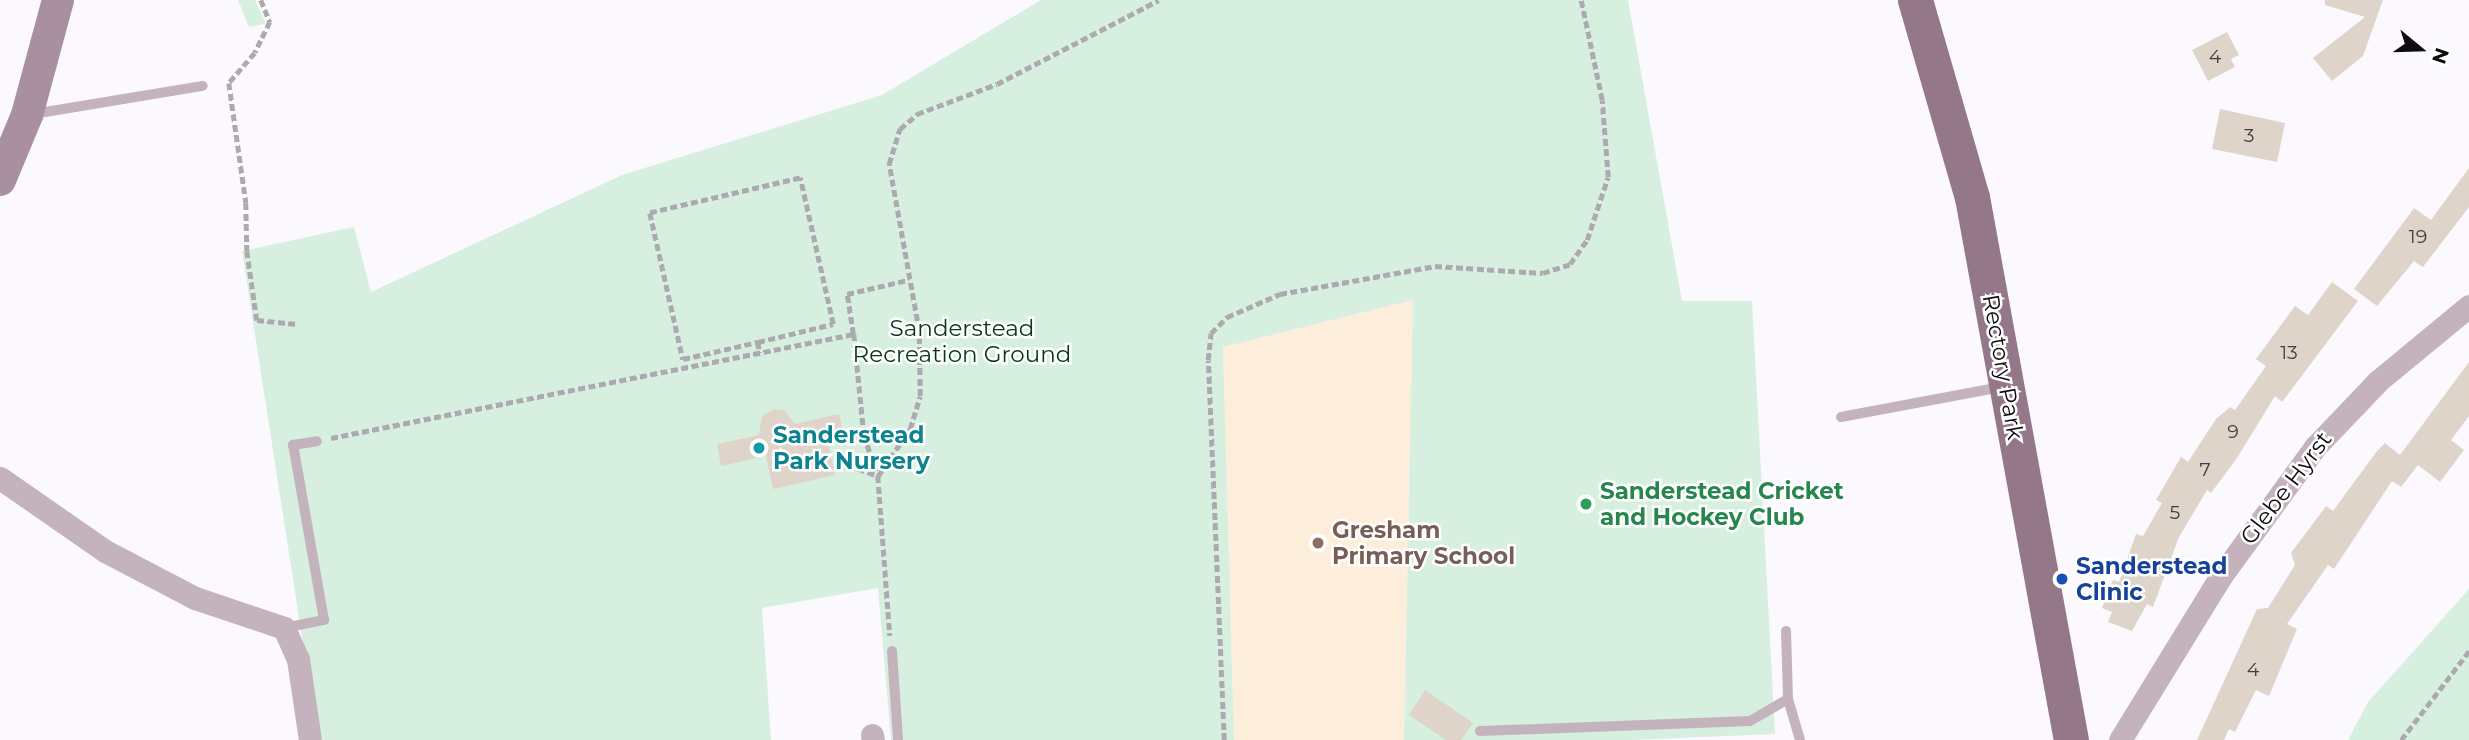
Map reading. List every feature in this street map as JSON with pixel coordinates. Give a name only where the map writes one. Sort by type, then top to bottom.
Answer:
[{"type":"main road","name":"Rectory Park","points":[[1915,0],[1972,197],[2071,740]]},
{"type":"street","points":[[0,180],[27,115],[58,0]]},
{"type":"street","name":"Glebe Hyrst","points":[[2120,740],[2221,576],[2315,447],[2369,390],[2469,306]]},
{"type":"street","points":[[0,478],[105,551],[195,598],[284,628],[298,659],[310,740]]},
{"type":"lane","points":[[27,115],[203,86]]},
{"type":"lane","points":[[1841,417],[2007,386]]},
{"type":"lane","points":[[284,628],[324,620],[293,445],[317,441]]},
{"type":"lane","points":[[1786,631],[1788,699],[1800,740]]},
{"type":"lane","points":[[892,651],[898,740]]},
{"type":"lane","points":[[1480,731],[1751,721],[1788,699]]},
{"type":"path","points":[[261,0],[270,22],[255,53],[229,82],[246,203],[247,251],[257,320],[297,324]]},
{"type":"path","points":[[878,476],[910,429],[920,396],[919,331],[908,280],[889,158],[904,123],[997,84],[1159,0]]},
{"type":"path","points":[[1224,740],[1208,360],[1211,333],[1227,317],[1280,294],[1435,266],[1543,273],[1570,264],[1587,240],[1607,184],[1602,100],[1581,0]]},
{"type":"path","points":[[800,178],[833,324],[758,342],[683,359],[650,213],[800,178]]},
{"type":"path","points":[[892,651],[878,476],[864,435],[847,293],[908,280]]},
{"type":"path","points":[[317,441],[853,334]]},
{"type":"path","points":[[758,342],[760,353]]},
{"type":"path","points":[[848,465],[878,476]]},
{"type":"path","points":[[2401,740],[2469,651]]},
{"type":"shaded area","name":"Gresham Primary School","points":[[1413,300],[1404,740],[1234,740],[1223,347]]},
{"type":"green space","points":[[238,0],[255,0],[266,24],[249,27]]},
{"type":"green space","name":"Sanderstead Recreation Ground","points":[[1041,0],[1628,0],[1682,301],[1752,301],[1775,734],[1630,740],[1404,740],[1413,300],[1223,347],[1234,740],[891,740],[878,588],[762,608],[771,740],[318,740],[242,251],[354,227],[371,292],[622,175],[882,95]]},
{"type":"green space","points":[[2469,589],[2469,740],[2348,740],[2368,702]]},
{"type":"building","points":[[2325,0],[2383,0],[2363,56],[2332,81],[2313,58],[2365,17],[2325,5]]},
{"type":"building","points":[[2227,32],[2239,55],[2231,59],[2235,67],[2208,81],[2192,50]]},
{"type":"building","points":[[2220,109],[2285,123],[2277,162],[2212,149]]},
{"type":"building","points":[[2469,168],[2469,207],[2423,267],[2414,261],[2377,306],[2354,289],[2414,208],[2431,220]]},
{"type":"building","points":[[2332,282],[2358,301],[2282,402],[2275,396],[2237,458],[2211,493],[2207,490],[2179,537],[2153,607],[2147,604],[2132,631],[2108,622],[2112,612],[2102,608],[2113,580],[2119,582],[2136,534],[2143,536],[2162,503],[2156,500],[2181,457],[2188,462],[2216,419],[2230,407],[2235,410],[2266,366],[2256,359],[2295,306],[2308,315]]},
{"type":"building","points":[[2469,362],[2469,416],[2451,440],[2464,450],[2440,482],[2418,465],[2401,487],[2392,481],[2334,569],[2328,565],[2287,624],[2297,629],[2269,696],[2256,690],[2235,732],[2229,729],[2224,740],[2197,740],[2257,609],[2268,608],[2295,565],[2291,553],[2326,506],[2333,511],[2385,443],[2400,455]]},
{"type":"building","name":"Sanderstead Park Nursery","points":[[774,409],[784,410],[795,424],[839,414],[845,438],[828,442],[835,475],[773,489],[766,456],[721,466],[717,444],[759,435],[762,416]]},
{"type":"building","points":[[1425,690],[1473,723],[1461,740],[1446,740],[1409,715]]},
{"type":"place","name":"Sanderstead Park Nursery","points":[[759,448]]},
{"type":"place","name":"Sanderstead Cricket and Hockey Club","points":[[1586,504]]},
{"type":"place","name":"Gresham Primary School","points":[[1318,543]]},
{"type":"place","name":"Sanderstead Clinic","points":[[2062,579]]}]
